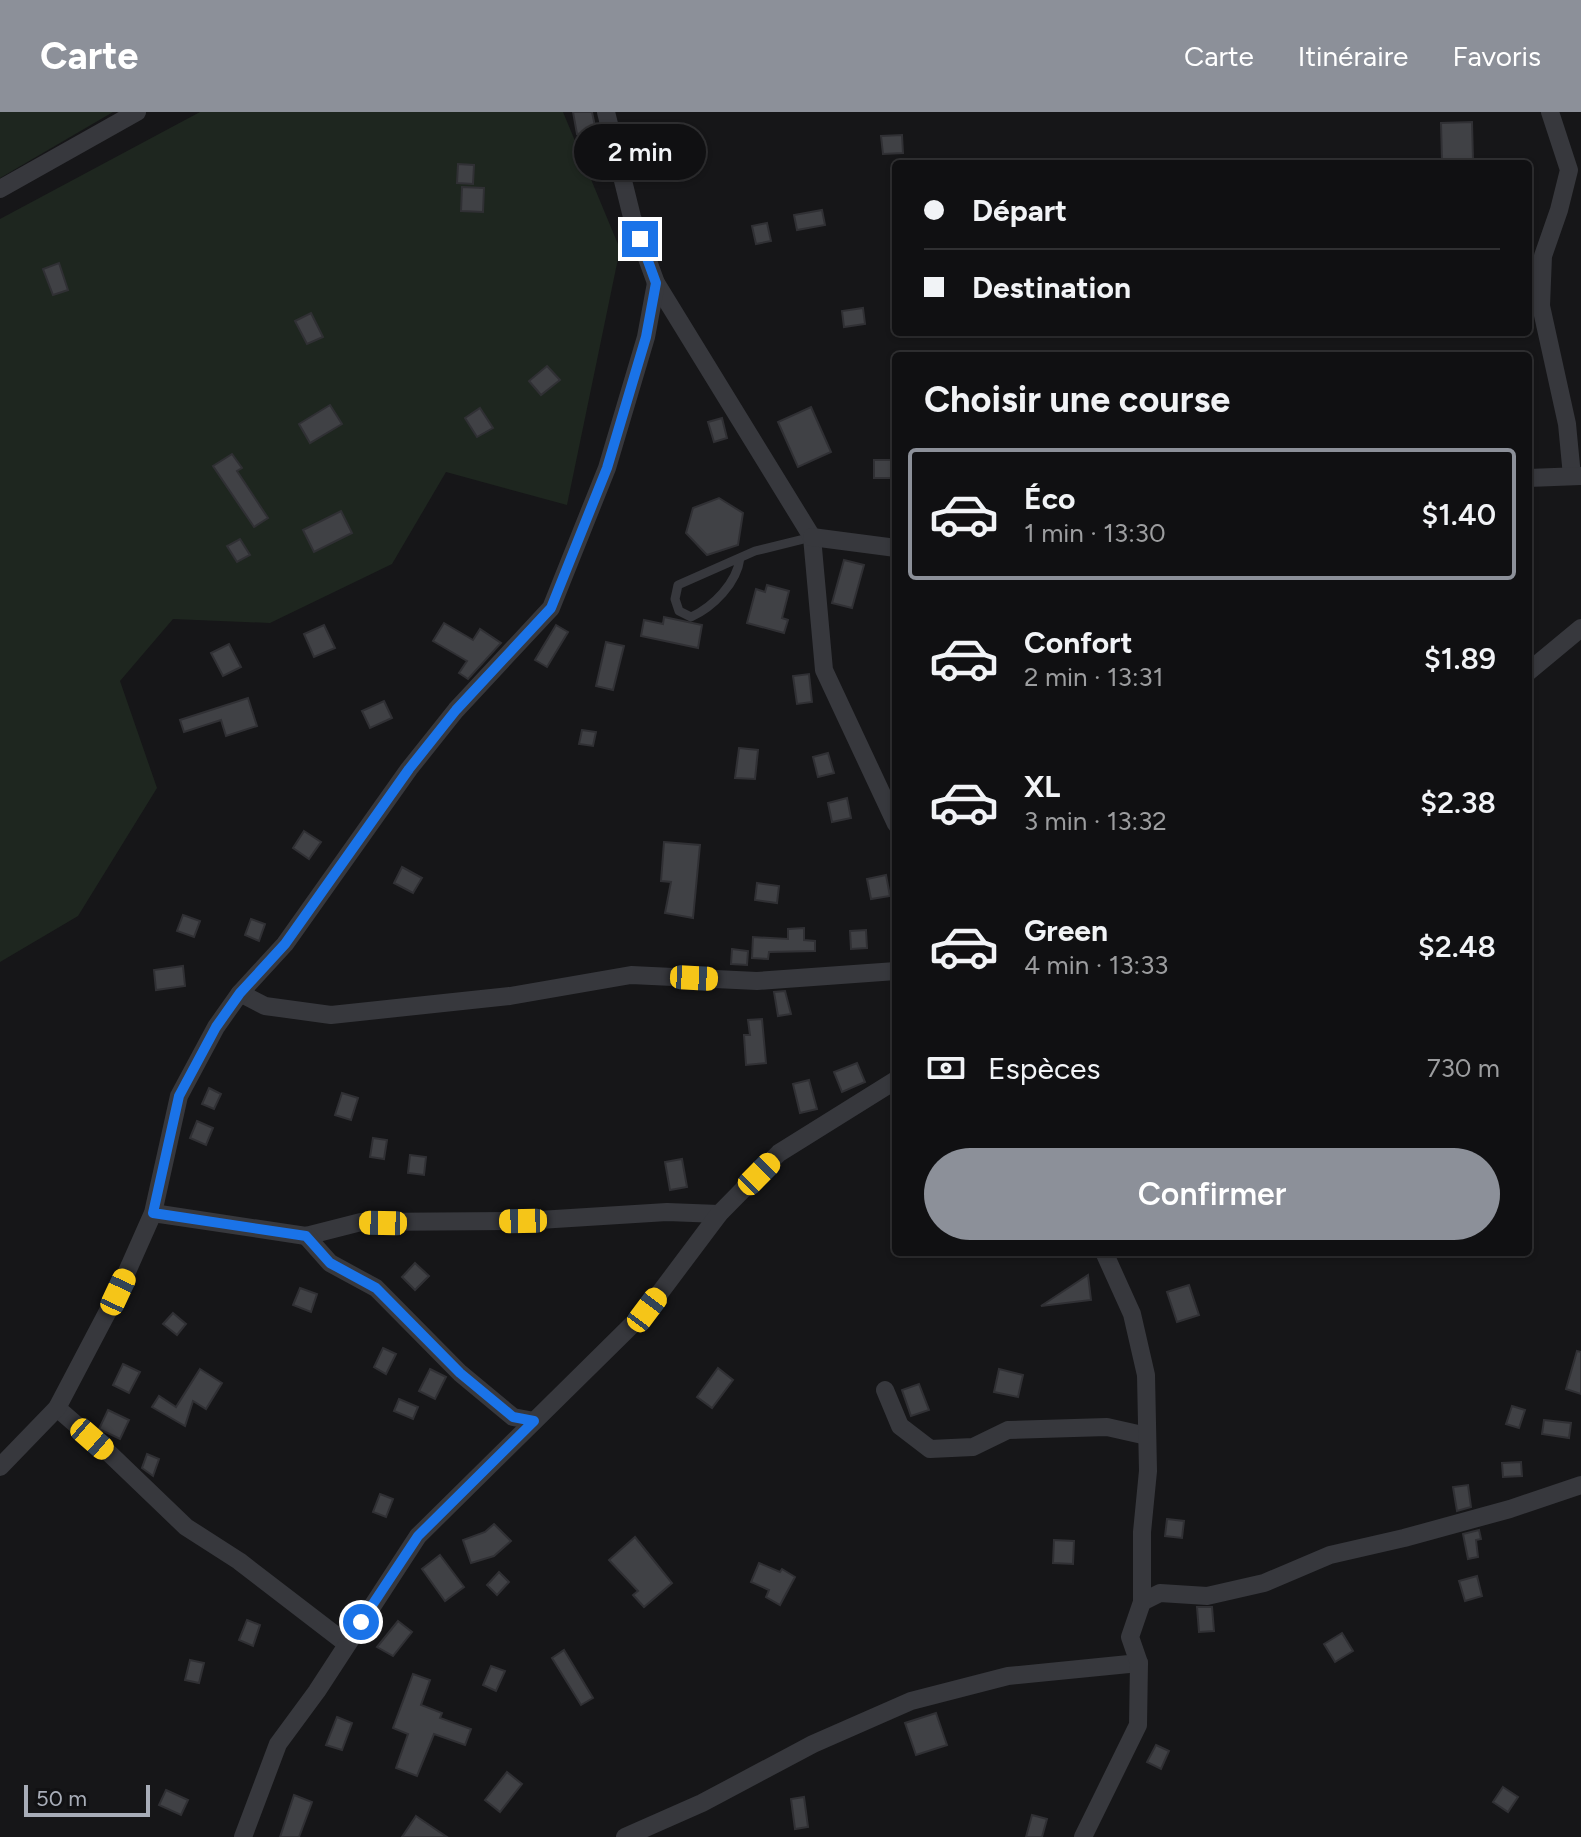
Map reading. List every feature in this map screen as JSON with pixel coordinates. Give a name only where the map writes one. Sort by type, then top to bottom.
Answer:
[{"type":"street","points":[[0,189],[137,112]]},
{"type":"street","points":[[606,112],[632,217],[656,283],[812,537],[824,670],[892,815]]},
{"type":"street","points":[[1532,478],[1576,476],[1541,306],[1543,256],[1569,170],[1550,112]]},
{"type":"street","points":[[0,1467],[57,1408],[118,1292],[153,1213],[179,1096],[216,1027],[240,993],[285,944],[400,782],[456,710],[551,608],[607,468],[646,337],[656,283]]},
{"type":"street","points":[[812,537],[892,547]]},
{"type":"street","points":[[1532,669],[1581,628]]},
{"type":"street","points":[[240,993],[265,1006],[331,1015],[510,996],[631,975],[757,981],[892,971]]},
{"type":"street","points":[[243,1837],[278,1744],[317,1691],[418,1536],[647,1310],[719,1214],[779,1153],[892,1082]]},
{"type":"street","points":[[153,1213],[306,1236],[361,1222],[523,1221],[667,1212],[719,1214]]},
{"type":"street","points":[[306,1236],[330,1263],[376,1288],[460,1373],[513,1417],[534,1421]]},
{"type":"street","points":[[1083,1837],[1138,1725],[1139,1663],[1130,1637],[1142,1602],[1142,1532],[1148,1471],[1146,1375],[1132,1314],[1106,1256]]},
{"type":"street","points":[[885,1390],[900,1426],[930,1449],[973,1447],[1008,1430],[1107,1427],[1147,1436]]},
{"type":"street","points":[[57,1408],[186,1527],[239,1561],[347,1644]]},
{"type":"street","points":[[1142,1602],[1160,1593],[1207,1596],[1264,1583],[1330,1555],[1510,1509],[1581,1485]]},
{"type":"street","points":[[625,1837],[702,1803],[813,1744],[911,1701],[1008,1676],[1139,1663]]},
{"type":"lane","points":[[740,558],[739,571],[708,609],[691,617],[679,611],[675,599],[678,585],[755,551],[812,537]]},
{"type":"shaded area","points":[[0,112],[113,112],[0,178]]},
{"type":"shaded area","points":[[200,112],[563,112],[620,249],[567,505],[446,472],[392,564],[270,623],[173,619],[120,681],[157,788],[78,916],[0,962],[0,219]]},
{"type":"building","points":[[573,112],[592,112],[596,131],[577,134]]},
{"type":"building","points":[[1472,122],[1473,160],[1442,160],[1441,123]]},
{"type":"building","points":[[902,135],[903,153],[883,154],[881,136]]},
{"type":"building","points":[[458,164],[474,165],[473,184],[457,183]]},
{"type":"building","points":[[462,187],[484,188],[483,212],[461,211]]},
{"type":"building","points":[[822,210],[825,225],[797,230],[794,215]]},
{"type":"building","points":[[767,223],[771,241],[756,244],[752,226]]},
{"type":"building","points":[[59,263],[68,290],[53,295],[43,269]]},
{"type":"building","points":[[863,308],[865,324],[844,327],[842,311]]},
{"type":"building","points":[[311,313],[323,337],[307,344],[295,321]]},
{"type":"building","points":[[547,366],[560,380],[541,395],[529,381]]},
{"type":"building","points":[[330,405],[342,424],[310,443],[299,424]]},
{"type":"building","points":[[811,407],[831,452],[798,467],[778,422]]},
{"type":"building","points":[[480,408],[493,428],[477,437],[465,418]]},
{"type":"building","points":[[722,418],[727,438],[714,442],[708,422]]},
{"type":"building","points":[[232,454],[242,468],[237,471],[268,518],[254,527],[213,466]]},
{"type":"building","points":[[874,460],[892,460],[892,478],[874,478]]},
{"type":"building","points":[[719,498],[743,513],[738,545],[707,555],[686,533],[693,508]]},
{"type":"building","points":[[341,511],[352,533],[314,552],[303,530]]},
{"type":"building","points":[[240,539],[250,555],[237,562],[227,546]]},
{"type":"building","points":[[844,560],[864,565],[852,608],[832,603]]},
{"type":"building","points":[[767,585],[789,591],[782,618],[788,620],[784,633],[747,623],[756,589],[765,592]]},
{"type":"building","points":[[664,617],[702,625],[698,648],[641,636],[644,620],[663,624]]},
{"type":"building","points":[[444,623],[473,640],[480,629],[501,643],[468,679],[459,673],[467,661],[433,641]]},
{"type":"building","points":[[324,625],[335,648],[314,657],[304,634]]},
{"type":"building","points":[[556,625],[568,632],[547,667],[535,660]]},
{"type":"building","points":[[606,642],[624,646],[613,690],[596,686]]},
{"type":"building","points":[[229,644],[241,667],[223,676],[211,653]]},
{"type":"building","points":[[809,674],[812,702],[797,704],[793,676]]},
{"type":"building","points":[[248,698],[257,726],[226,736],[221,720],[184,732],[180,720]]},
{"type":"building","points":[[384,701],[392,718],[370,728],[362,711]]},
{"type":"building","points":[[582,730],[596,732],[593,746],[579,744]]},
{"type":"building","points":[[739,748],[758,750],[755,779],[735,778]]},
{"type":"building","points":[[828,753],[834,773],[818,777],[813,757]]},
{"type":"building","points":[[847,798],[851,818],[832,822],[828,803]]},
{"type":"building","points":[[304,831],[321,842],[309,859],[293,848]]},
{"type":"building","points":[[664,842],[700,845],[693,918],[665,913],[671,882],[661,881]]},
{"type":"building","points":[[402,867],[422,878],[413,893],[394,883]]},
{"type":"building","points":[[886,875],[890,896],[871,899],[867,879]]},
{"type":"building","points":[[757,883],[779,886],[777,903],[755,900]]},
{"type":"building","points":[[183,915],[200,921],[194,937],[177,931]]},
{"type":"building","points":[[251,919],[265,924],[259,941],[245,935]]},
{"type":"building","points":[[804,928],[804,940],[815,941],[815,951],[769,952],[768,959],[752,958],[753,937],[788,939],[788,929]]},
{"type":"building","points":[[866,930],[867,948],[851,949],[850,931]]},
{"type":"building","points":[[732,949],[748,951],[747,965],[731,964]]},
{"type":"building","points":[[183,966],[185,986],[156,990],[154,970]]},
{"type":"building","points":[[785,991],[791,1014],[778,1016],[774,992]]},
{"type":"building","points":[[762,1019],[766,1063],[746,1065],[744,1035],[750,1035],[748,1020]]},
{"type":"building","points":[[857,1063],[865,1082],[842,1092],[834,1072]]},
{"type":"building","points":[[809,1080],[817,1109],[800,1113],[793,1084]]},
{"type":"building","points":[[209,1088],[221,1094],[214,1109],[202,1104]]},
{"type":"building","points":[[342,1093],[358,1098],[351,1120],[335,1115]]},
{"type":"building","points":[[197,1121],[213,1128],[206,1145],[190,1138]]},
{"type":"building","points":[[373,1138],[387,1140],[384,1159],[370,1157]]},
{"type":"building","points":[[410,1155],[426,1157],[424,1175],[408,1173]]},
{"type":"building","points":[[682,1159],[687,1187],[670,1190],[665,1162]]},
{"type":"building","points":[[415,1263],[429,1276],[415,1290],[402,1277]]},
{"type":"building","points":[[1088,1275],[1091,1300],[1041,1306]]},
{"type":"building","points":[[1189,1285],[1199,1315],[1177,1322],[1167,1292]]},
{"type":"building","points":[[300,1288],[317,1294],[311,1312],[293,1305]]},
{"type":"building","points":[[173,1313],[186,1324],[177,1335],[163,1324]]},
{"type":"building","points":[[383,1348],[396,1354],[386,1374],[374,1367]]},
{"type":"building","points":[[1577,1351],[1581,1352],[1581,1394],[1566,1389]]},
{"type":"building","points":[[123,1364],[140,1372],[129,1393],[113,1385]]},
{"type":"building","points":[[718,1368],[733,1380],[712,1408],[697,1397]]},
{"type":"building","points":[[200,1369],[222,1383],[206,1409],[193,1401],[185,1426],[152,1407],[159,1396],[176,1407]]},
{"type":"building","points":[[430,1369],[446,1377],[435,1399],[419,1391]]},
{"type":"building","points":[[999,1369],[1023,1375],[1018,1397],[994,1392]]},
{"type":"building","points":[[919,1384],[929,1410],[911,1416],[902,1390]]},
{"type":"building","points":[[399,1399],[418,1407],[413,1419],[394,1411]]},
{"type":"building","points":[[1512,1406],[1525,1410],[1519,1428],[1506,1424]]},
{"type":"building","points":[[108,1410],[129,1420],[120,1439],[99,1429]]},
{"type":"building","points":[[1544,1420],[1571,1423],[1569,1438],[1542,1434]]},
{"type":"building","points":[[147,1454],[159,1459],[153,1476],[142,1468]]},
{"type":"building","points":[[1521,1462],[1522,1476],[1503,1477],[1502,1463]]},
{"type":"building","points":[[1468,1485],[1471,1507],[1457,1511],[1453,1487]]},
{"type":"building","points":[[380,1494],[393,1499],[386,1517],[373,1512]]},
{"type":"building","points":[[1167,1519],[1184,1521],[1182,1538],[1165,1536]]},
{"type":"building","points":[[494,1524],[511,1541],[494,1556],[471,1563],[463,1540],[485,1532]]},
{"type":"building","points":[[1479,1530],[1481,1539],[1476,1540],[1478,1557],[1468,1559],[1463,1534]]},
{"type":"building","points":[[635,1537],[672,1583],[644,1607],[633,1595],[638,1591],[609,1560]]},
{"type":"building","points":[[1054,1540],[1074,1541],[1073,1564],[1053,1563]]},
{"type":"building","points":[[440,1555],[464,1587],[445,1601],[422,1569]]},
{"type":"building","points":[[759,1563],[780,1572],[782,1569],[795,1577],[780,1605],[766,1597],[769,1590],[751,1582]]},
{"type":"building","points":[[499,1572],[509,1582],[497,1595],[487,1585]]},
{"type":"building","points":[[1477,1576],[1482,1596],[1465,1601],[1459,1581]]},
{"type":"building","points":[[1197,1607],[1212,1607],[1214,1631],[1199,1632]]},
{"type":"building","points":[[247,1620],[260,1625],[253,1646],[239,1640]]},
{"type":"building","points":[[398,1621],[412,1632],[393,1656],[377,1647]]},
{"type":"building","points":[[1342,1633],[1353,1651],[1335,1662],[1324,1644]]},
{"type":"building","points":[[564,1650],[593,1698],[581,1705],[552,1658]]},
{"type":"building","points":[[190,1660],[204,1663],[199,1683],[185,1680]]},
{"type":"building","points":[[491,1666],[505,1671],[496,1691],[483,1685]]},
{"type":"building","points":[[413,1674],[430,1680],[421,1705],[442,1713],[440,1718],[471,1729],[465,1745],[434,1734],[417,1776],[396,1768],[408,1734],[393,1728]]},
{"type":"building","points":[[936,1713],[947,1745],[916,1755],[905,1723]]},
{"type":"building","points":[[337,1717],[352,1723],[342,1750],[326,1745]]},
{"type":"building","points":[[1156,1745],[1169,1751],[1161,1769],[1147,1762]]},
{"type":"building","points":[[507,1772],[522,1784],[500,1812],[485,1800]]},
{"type":"building","points":[[1503,1787],[1518,1797],[1508,1812],[1493,1802]]},
{"type":"building","points":[[166,1790],[188,1800],[181,1815],[159,1805]]},
{"type":"building","points":[[294,1795],[312,1802],[299,1837],[280,1837]]},
{"type":"building","points":[[804,1797],[808,1827],[795,1829],[791,1799]]},
{"type":"building","points":[[1032,1815],[1047,1819],[1042,1837],[1026,1837]]},
{"type":"building","points":[[416,1816],[447,1837],[402,1837]]},
{"type":"route","points":[[361,1622],[418,1536],[534,1421],[513,1417],[460,1373],[376,1288],[330,1263],[306,1236],[153,1213],[179,1096],[216,1027],[240,993],[285,944],[409,769],[456,710],[551,608],[607,468],[646,337],[656,283],[640,239]]}]
